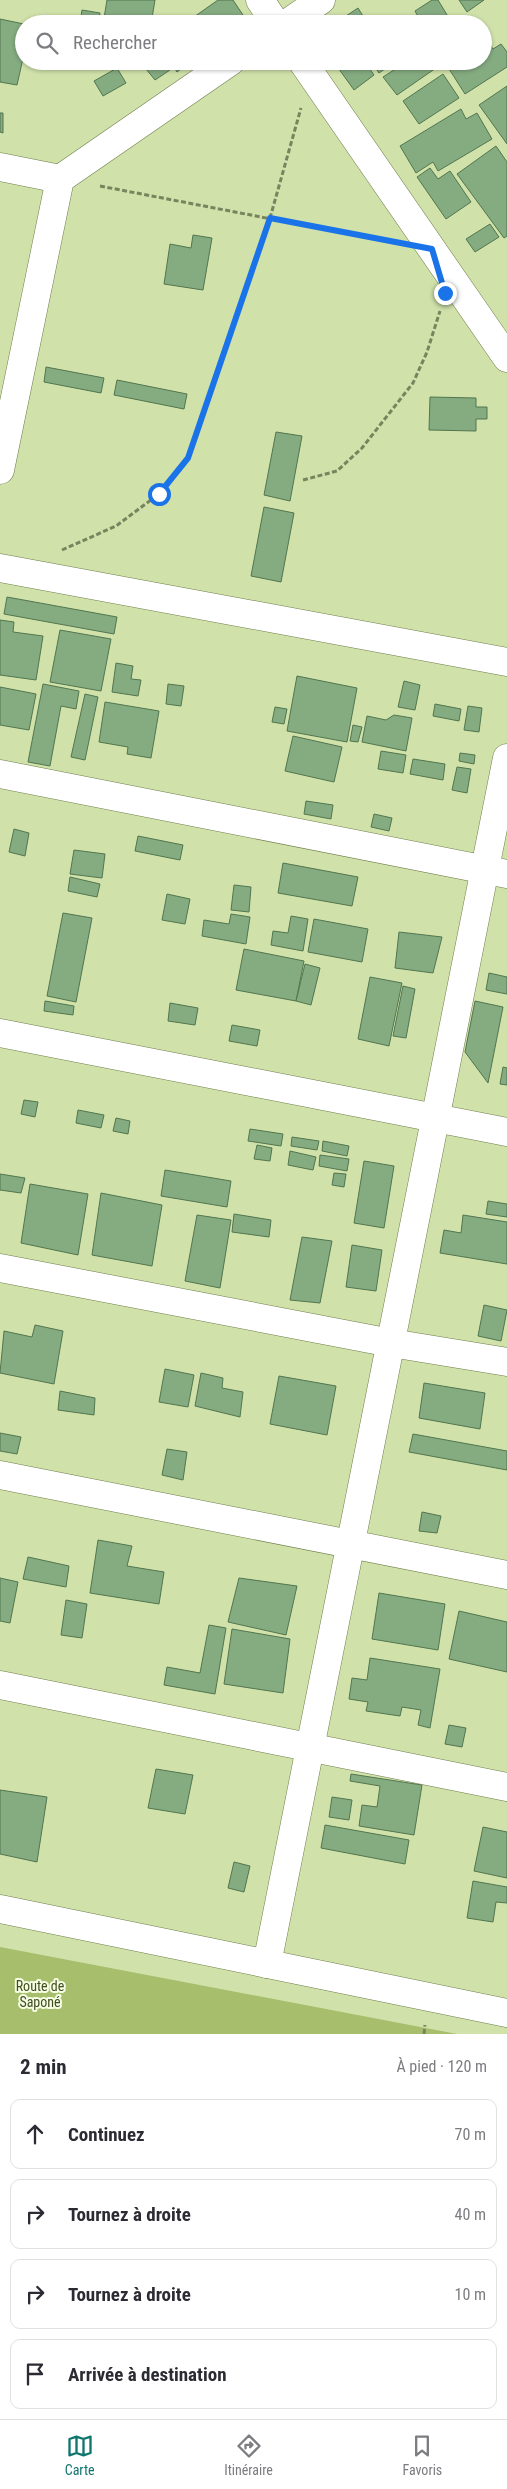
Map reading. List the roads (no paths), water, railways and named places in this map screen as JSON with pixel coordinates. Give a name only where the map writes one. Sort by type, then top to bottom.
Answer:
[{"type":"street","points":[[260,0],[270,15]]},
{"type":"street","points":[[299,15],[320,0]]},
{"type":"street","points":[[0,470],[60,179],[218,70]]},
{"type":"street","points":[[307,70],[507,358]]},
{"type":"street","points":[[0,167],[60,179]]},
{"type":"street","points":[[0,568],[507,662]]},
{"type":"street","points":[[268,1964],[436,1117],[496,872],[507,758]]},
{"type":"street","points":[[0,774],[496,872]]},
{"type":"street","points":[[0,1033],[507,1132]]},
{"type":"street","points":[[0,1268],[391,1343],[507,1362]]},
{"type":"street","points":[[0,1475],[351,1546],[507,1575]]},
{"type":"street","points":[[0,1685],[310,1749],[507,1787]]},
{"type":"street","points":[[0,1909],[507,2013]]},
{"type":"park label","name":"Route de Saponé","points":[[40,1994]]}]
